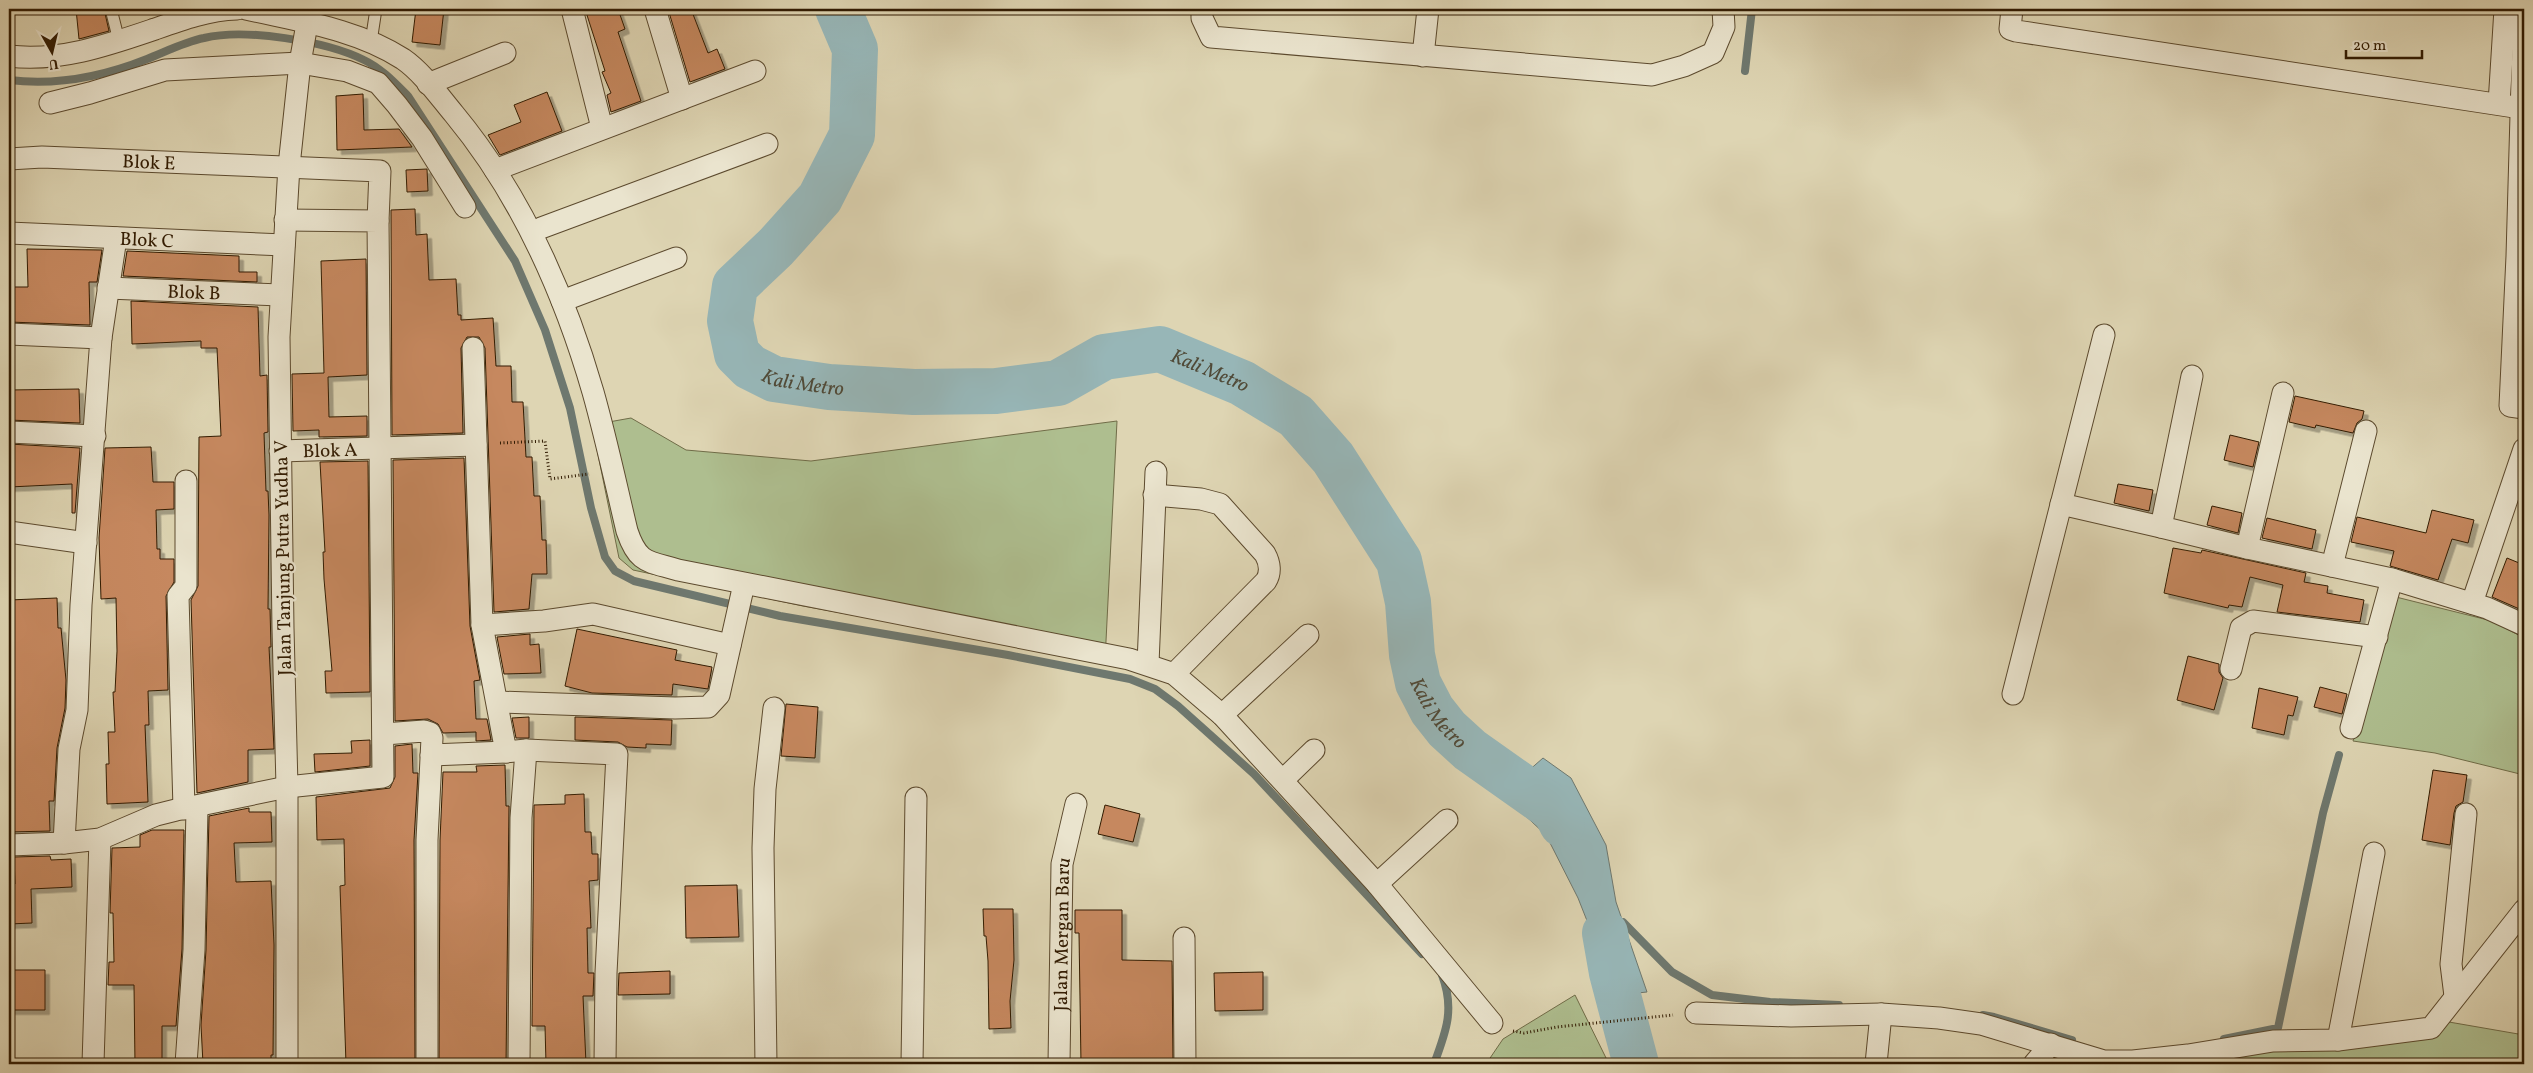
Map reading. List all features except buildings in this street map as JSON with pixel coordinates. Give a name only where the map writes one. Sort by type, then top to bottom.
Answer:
[{"type":"street","points":[[9,56],[49,57],[82,52],[201,13],[237,9]]},
{"type":"street","points":[[246,9],[306,27],[372,42],[404,60],[428,84],[475,140],[504,166],[540,228],[566,299],[593,392],[634,550],[651,562],[743,589],[1148,664],[1174,674],[1222,715],[1283,780],[1377,884],[1492,1023]]},
{"type":"street","points":[[572,9],[602,128]]},
{"type":"street","points":[[655,9],[682,99]]},
{"type":"street","points":[[1202,9],[1202,18],[1211,37],[1652,75],[1684,66],[1713,53],[1724,27],[1723,9]]},
{"type":"street","points":[[1423,56],[1428,9]]},
{"type":"street","points":[[2012,9],[2010,29],[2016,31],[2521,108]]},
{"type":"street","points":[[2499,104],[2504,9]]},
{"type":"street","points":[[2524,9],[2521,108],[2522,193],[2510,406],[2524,408]]},
{"type":"street","name":"Jalan Tanjung Putra Yudha V","points":[[287,1064],[287,787],[279,337],[289,166],[306,27]]},
{"type":"street","points":[[428,84],[505,53]]},
{"type":"street","points":[[50,102],[90,94],[165,70],[301,58],[347,71],[378,83],[422,138],[465,207]]},
{"type":"street","points":[[504,166],[755,71]]},
{"type":"street","points":[[540,228],[766,144]]},
{"type":"street","name":"Blok E","points":[[9,159],[42,157],[380,171],[378,221]]},
{"type":"street","points":[[504,166],[515,200],[566,299]]},
{"type":"street","points":[[9,845],[64,843],[100,839],[156,815],[287,787],[383,777],[378,221],[285,220]]},
{"type":"street","name":"Blok C","points":[[9,233],[284,245]]},
{"type":"street","points":[[64,843],[69,749],[77,710],[81,605],[101,338],[116,238]]},
{"type":"street","points":[[566,299],[676,258]]},
{"type":"street","name":"Blok B","points":[[108,288],[281,295]]},
{"type":"street","points":[[9,334],[101,338]]},
{"type":"street","points":[[2012,694],[2104,335]]},
{"type":"street","points":[[473,348],[482,625],[498,702],[516,751],[520,818],[519,1064]]},
{"type":"street","points":[[2161,527],[2192,376]]},
{"type":"street","points":[[2247,548],[2283,393]]},
{"type":"street","points":[[2332,566],[2366,431]]},
{"type":"street","points":[[9,432],[95,436]]},
{"type":"street","name":"Blok A","points":[[280,451],[476,445]]},
{"type":"street","points":[[2472,603],[2524,449]]},
{"type":"street","points":[[1148,664],[1156,472]]},
{"type":"street","points":[[186,482],[186,586],[178,596],[190,808],[194,950],[186,1064]]},
{"type":"street","points":[[1154,495],[1201,499],[1220,504],[1265,554],[1269,563],[1266,581],[1174,674]]},
{"type":"street","points":[[2062,504],[2247,548],[2392,579],[2472,603],[2524,625]]},
{"type":"street","points":[[9,532],[86,543]]},
{"type":"street","points":[[2351,728],[2392,579]]},
{"type":"street","points":[[498,702],[675,708],[708,707],[718,695],[743,589]]},
{"type":"street","points":[[482,625],[544,621],[593,614],[730,645]]},
{"type":"street","points":[[2231,669],[2241,628],[2253,621],[2377,637]]},
{"type":"street","points":[[1222,715],[1308,635]]},
{"type":"street","points":[[766,1064],[763,848],[765,789],[774,708]]},
{"type":"street","points":[[384,734],[428,732],[432,738],[426,858],[427,1064]]},
{"type":"street","points":[[1283,780],[1314,750]]},
{"type":"street","points":[[431,755],[516,751],[617,754],[606,973],[605,1064]]},
{"type":"street","points":[[912,1064],[916,798]]},
{"type":"street","name":"Jalan Mergan Baru","points":[[1059,1064],[1062,864],[1076,804]]},
{"type":"street","points":[[2455,996],[2451,964],[2466,814]]},
{"type":"street","points":[[1377,884],[1448,820]]},
{"type":"street","points":[[93,1064],[100,839]]},
{"type":"street","points":[[2338,1040],[2374,853]]},
{"type":"street","points":[[1696,1013],[1791,1016],[1881,1014],[1981,1024],[2104,1061],[2132,1061],[2188,1055],[2272,1041],[2338,1040],[2431,1028],[2524,910]]},
{"type":"street","points":[[1184,938],[1185,1064]]},
{"type":"street","points":[[1876,1064],[1881,1014]]},
{"type":"street","points":[[2034,1064],[2052,1044]]},
{"type":"lane","points":[[111,9],[117,33]]},
{"type":"lane","points":[[372,42],[376,9]]},
{"type":"path","points":[[476,445],[544,441],[550,479],[592,473]]},
{"type":"path","points":[[1492,1023],[1498,1029],[1524,1033],[1557,1027],[1696,1013]]},
{"type":"green space","points":[[631,418],[686,450],[811,461],[1117,421],[1105,661],[803,606],[633,570],[619,558],[592,425]]},
{"type":"green space","points":[[2392,596],[2492,621],[2524,638],[2524,775],[2435,753],[2353,741]]},
{"type":"green space","points":[[1575,995],[1609,1064],[1486,1064],[1503,1039]]},
{"type":"green space","points":[[2449,1022],[2524,1035],[2524,1064],[2177,1064]]},
{"type":"water","points":[[1543,758],[1571,778],[1606,845],[1616,902],[1647,992],[1610,996],[1595,941],[1578,898],[1546,835],[1502,794]]},
{"type":"waterway","name":"Kali Metro","points":[[838,9],[855,49],[852,135],[820,198],[776,247],[735,286],[730,321],[737,354],[750,367],[774,379],[829,387],[914,392],[996,391],[1058,383],[1104,357],[1160,349],[1242,383],[1296,416],[1333,458],[1399,561],[1408,602],[1412,655],[1418,683],[1432,710],[1447,729],[1470,750],[1555,810],[1562,824]]},
{"type":"waterway","points":[[1745,71],[1752,9]]},
{"type":"waterway","points":[[9,80],[27,82],[62,81],[96,75],[130,65],[189,42],[221,35],[263,36],[307,42],[348,53],[370,63],[388,76],[408,96],[515,261],[545,330],[570,408],[591,508],[605,557],[615,571],[634,581],[780,616],[1008,655],[1130,679],[1155,689],[1178,706],[1254,774],[1422,954]]},
{"type":"waterway","points":[[2224,1039],[2278,1028],[2323,813],[2339,755]]},
{"type":"waterway","points":[[1614,925],[1623,922],[1672,972],[1712,995],[1770,1002],[1839,1005]]},
{"type":"waterway","name":"Kali Metro","points":[[1605,933],[1612,973],[1636,1064]]},
{"type":"waterway","points":[[1434,1064],[1445,1031],[1448,1010],[1446,987],[1442,975]]},
{"type":"waterway","points":[[1983,1015],[2072,1040]]}]
